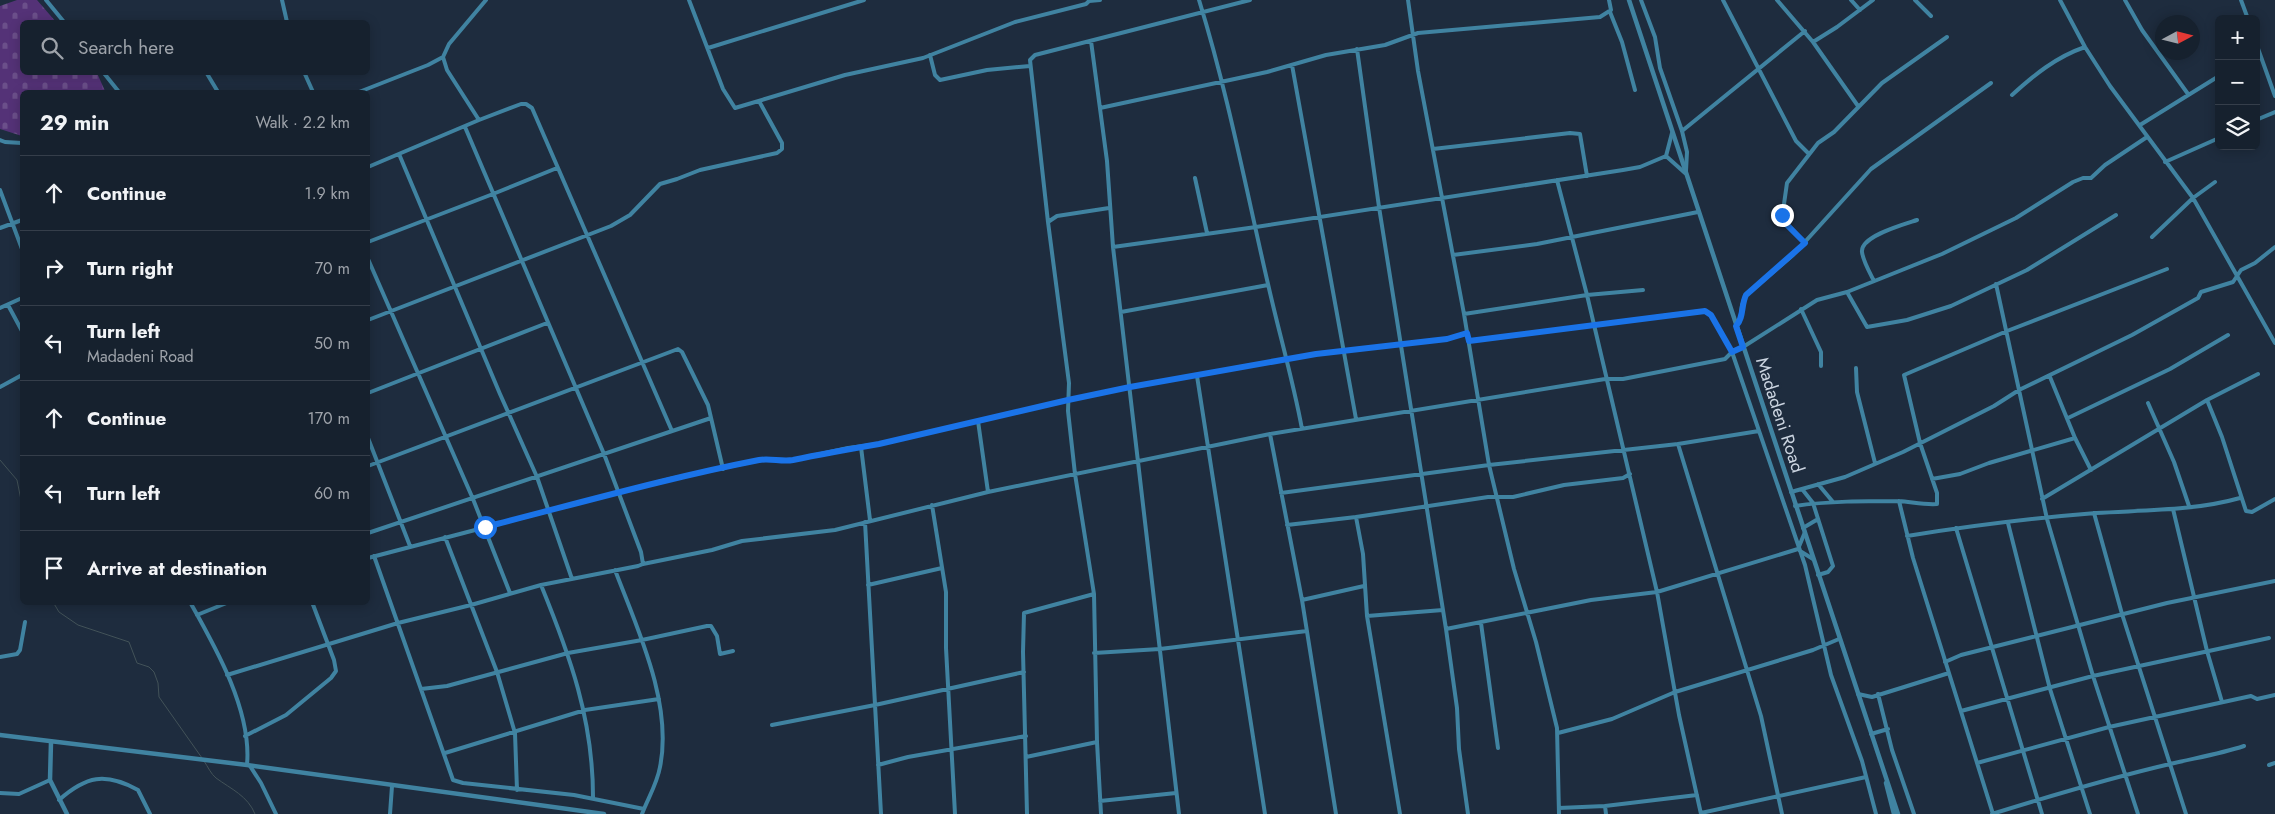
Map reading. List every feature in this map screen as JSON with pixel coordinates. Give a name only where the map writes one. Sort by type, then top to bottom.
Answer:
[{"type":"street","points":[[46,0],[62,20]]},
{"type":"street","points":[[282,0],[287,20]]},
{"type":"street","points":[[364,90],[428,65],[443,57],[449,44],[486,0]]},
{"type":"street","points":[[689,0],[723,89],[735,108],[846,75],[930,56],[1008,24],[1086,4],[1089,0],[1100,0]]},
{"type":"street","points":[[708,48],[864,0]]},
{"type":"street","points":[[1199,0],[1222,81],[1302,429]]},
{"type":"street","points":[[1101,814],[1094,653],[1094,594],[1075,474],[1068,400],[1069,383],[1048,222],[1030,60],[1035,55],[1250,0]]},
{"type":"street","points":[[1408,0],[1412,35],[1454,255],[1489,465],[1558,733],[1559,814]]},
{"type":"street","points":[[1610,0],[1612,8],[1610,12],[1622,42],[1635,90]]},
{"type":"street","name":"Madadeni Road","points":[[1629,0],[1685,174],[1792,492],[1856,693],[1898,814]]},
{"type":"street","points":[[1642,0],[1655,36],[1660,68],[1682,131],[1687,152],[1685,174]]},
{"type":"street","points":[[1723,0],[1760,68],[1796,142],[1809,154]]},
{"type":"street","points":[[1777,0],[1805,31],[1858,106]]},
{"type":"street","points":[[1851,0],[1860,10]]},
{"type":"street","points":[[1813,42],[1873,0]]},
{"type":"street","points":[[1916,0],[1931,16]]},
{"type":"street","points":[[2060,0],[2085,47],[2110,86],[2193,198],[2275,343]]},
{"type":"street","points":[[2125,0],[2142,30],[2188,94]]},
{"type":"street","points":[[2241,0],[2247,15]]},
{"type":"street","points":[[1100,108],[1394,42],[1412,35],[1488,26],[1592,18],[1610,12]]},
{"type":"street","points":[[1682,131],[1805,31]]},
{"type":"street","points":[[1805,243],[1783,221],[1782,215],[1787,183],[1818,143],[1834,132],[1882,83],[1947,36]]},
{"type":"street","points":[[1091,41],[1107,161],[1113,247],[1179,814]]},
{"type":"street","points":[[2012,95],[2029,79],[2065,54],[2085,47]]},
{"type":"street","points":[[1357,49],[1379,208],[1446,629],[1468,814]]},
{"type":"street","points":[[930,56],[938,80],[987,70],[1030,66]]},
{"type":"street","points":[[443,57],[447,70],[479,120]]},
{"type":"street","points":[[2260,60],[2275,96]]},
{"type":"street","points":[[1292,65],[1342,350],[1356,419]]},
{"type":"street","points":[[105,75],[117,90]]},
{"type":"street","points":[[208,75],[217,90]]},
{"type":"street","points":[[305,75],[312,90]]},
{"type":"street","points":[[2140,125],[2215,78]]},
{"type":"street","points":[[1736,326],[1740,321],[1742,305],[1746,295],[1805,243],[1871,169],[1991,83]]},
{"type":"street","points":[[370,319],[586,236],[622,220],[660,184],[677,180],[700,170],[779,152],[783,147],[782,143],[759,101]]},
{"type":"street","points":[[370,166],[479,120],[521,104],[529,105],[672,431]]},
{"type":"street","points":[[2260,118],[2275,112]]},
{"type":"street","points":[[465,127],[604,454],[641,552],[643,564]]},
{"type":"street","points":[[1433,149],[1570,133],[1580,134],[1587,176]]},
{"type":"street","points":[[1666,156],[1672,133]]},
{"type":"street","points":[[227,675],[398,623],[471,605],[510,593],[675,558],[742,541],[814,534],[988,492],[1270,434],[1605,379],[1623,379],[1721,360],[1817,300],[1847,292],[1942,254],[2016,218],[2073,182],[2083,178],[2091,178],[2105,165],[2147,137]]},
{"type":"street","points":[[0,140],[20,144]]},
{"type":"street","points":[[2165,162],[2215,140]]},
{"type":"street","points":[[399,154],[508,413],[537,477],[572,579]]},
{"type":"street","points":[[1666,156],[1685,174]]},
{"type":"street","points":[[1113,247],[1587,176],[1640,167],[1666,156]]},
{"type":"street","points":[[370,241],[557,168]]},
{"type":"street","points":[[1195,178],[1207,233]]},
{"type":"street","points":[[1557,180],[1587,295],[1605,379],[1630,474],[1657,592],[1701,813],[1866,777]]},
{"type":"street","points":[[2152,237],[2193,198],[2215,182]]},
{"type":"street","points":[[0,190],[20,243]]},
{"type":"street","points":[[1048,222],[1057,216],[1109,208]]},
{"type":"street","points":[[1454,255],[1536,244],[1698,212]]},
{"type":"street","points":[[1847,292],[1864,325],[1870,328],[1908,320],[1942,310],[2046,259],[2116,215]]},
{"type":"street","points":[[1874,282],[1862,252],[1864,244],[1871,237],[1917,220]]},
{"type":"street","points":[[0,228],[20,221]]},
{"type":"street","points":[[1792,492],[1845,477],[1920,443],[1994,406],[2019,390],[2050,377],[2140,330],[2198,298],[2201,292],[2233,282],[2241,270],[2275,247]]},
{"type":"street","points":[[370,264],[485,527],[510,593]]},
{"type":"street","points":[[1795,506],[1833,502],[1937,504],[1937,493],[1920,443],[1904,375],[2007,331],[2167,269]]},
{"type":"street","points":[[1996,284],[2047,519],[2093,676],[2138,814]]},
{"type":"street","points":[[1121,312],[1268,285]]},
{"type":"street","points":[[1464,314],[1587,295],[1643,290]]},
{"type":"street","points":[[0,308],[20,299]]},
{"type":"street","points":[[8,305],[20,327]]},
{"type":"street","points":[[1801,309],[1821,352],[1821,366]]},
{"type":"street","points":[[1469,341],[1593,324],[1708,312],[1732,352],[1805,565],[1814,598],[1823,646],[1835,688],[1866,777],[1876,814]]},
{"type":"street","points":[[370,392],[547,322]]},
{"type":"street","points":[[370,557],[619,494],[670,479],[760,460],[793,460],[861,447],[1130,387],[1287,358],[1447,339],[1467,333]]},
{"type":"street","points":[[2068,418],[2170,369],[2228,335]]},
{"type":"street","points":[[370,465],[676,349],[681,350],[703,393],[723,469]]},
{"type":"street","points":[[1856,368],[1857,392],[1875,463]]},
{"type":"street","points":[[2042,498],[2207,400],[2258,374]]},
{"type":"street","points":[[0,387],[20,376]]},
{"type":"street","points":[[1197,376],[1265,814]]},
{"type":"street","points":[[2050,377],[2075,438],[2091,470]]},
{"type":"street","points":[[2207,400],[2222,436],[2240,498],[2246,511],[2252,512],[2275,499]]},
{"type":"street","points":[[2148,403],[2160,428],[2189,506]]},
{"type":"street","points":[[370,532],[711,418]]},
{"type":"street","points":[[978,421],[988,492]]},
{"type":"street","points":[[1281,494],[1489,465],[1624,451],[1759,432]]},
{"type":"street","points":[[1270,434],[1302,600],[1336,814]]},
{"type":"street","points":[[1932,479],[1960,474],[2075,438]]},
{"type":"street","points":[[370,443],[410,546]]},
{"type":"street","points":[[1678,444],[1766,734],[1782,814]]},
{"type":"street","points":[[861,447],[867,521],[868,585],[880,814]]},
{"type":"street","points":[[1287,524],[1356,517],[1496,497],[1502,498],[1564,485],[1623,478],[1630,474]]},
{"type":"street","points":[[1818,484],[1833,502]]},
{"type":"street","points":[[1802,489],[1813,504],[1833,566],[1828,572],[1818,575]]},
{"type":"street","points":[[1907,536],[1956,528],[2094,514],[2174,509],[2240,498]]},
{"type":"street","points":[[1899,502],[1907,536],[1993,814],[2170,764],[2217,755],[2244,746]]},
{"type":"street","points":[[932,505],[941,548],[946,592],[954,814]]},
{"type":"street","points":[[2174,509],[2207,651],[2222,702]]},
{"type":"street","points":[[2094,514],[2122,614],[2186,814]]},
{"type":"street","points":[[1356,517],[1363,554],[1367,616],[1400,814]]},
{"type":"street","points":[[1798,549],[1804,530],[1818,519]]},
{"type":"street","points":[[2008,523],[2050,689],[2090,814]]},
{"type":"street","points":[[1956,528],[2042,814]]},
{"type":"street","points":[[445,537],[497,672],[515,732],[517,790]]},
{"type":"street","points":[[1798,549],[1813,559]]},
{"type":"street","points":[[1446,629],[1591,600],[1657,592],[1718,575],[1798,549]]},
{"type":"street","points":[[374,556],[453,780],[517,790],[593,798],[644,809]]},
{"type":"street","points":[[868,585],[942,568]]},
{"type":"street","points":[[615,570],[642,640],[659,699],[660,766],[642,814]]},
{"type":"street","points":[[1945,662],[1961,655],[2122,614],[2275,581]]},
{"type":"street","points":[[541,585],[568,654],[585,710],[593,798]]},
{"type":"street","points":[[1302,600],[1364,586]]},
{"type":"street","points":[[1027,814],[1023,640],[1025,612],[1094,594]]},
{"type":"street","points":[[192,605],[227,675],[240,711],[248,765],[261,782],[276,814]]},
{"type":"street","points":[[197,615],[222,605]]},
{"type":"street","points":[[245,736],[286,715],[330,678],[336,668],[313,605]]},
{"type":"street","points":[[1367,616],[1443,610]]},
{"type":"street","points":[[0,657],[17,654],[25,622]]},
{"type":"street","points":[[1481,623],[1498,748]]},
{"type":"street","points":[[421,689],[447,686],[568,654],[709,626],[715,631],[720,654],[733,651]]},
{"type":"street","points":[[1094,653],[1160,649],[1307,631]]},
{"type":"street","points":[[1961,710],[2050,689],[2093,676],[2139,668],[2269,638]]},
{"type":"street","points":[[1558,733],[1612,719],[1676,692],[1747,671],[1839,639]]},
{"type":"street","points":[[772,725],[875,705],[1024,672]]},
{"type":"street","points":[[1856,693],[1868,698],[1949,673]]},
{"type":"street","points":[[1878,694],[1892,750],[1914,814]]},
{"type":"street","points":[[1977,763],[2109,727],[2251,696],[2257,699],[2275,695]]},
{"type":"street","points":[[445,753],[585,710],[659,699]]},
{"type":"street","points":[[1870,734],[1888,729]]},
{"type":"street","points":[[0,735],[248,765],[604,814]]},
{"type":"street","points":[[878,765],[908,757],[1026,736]]},
{"type":"street","points":[[51,742],[50,780],[67,814]]},
{"type":"street","points":[[1026,757],[1097,742]]},
{"type":"street","points":[[2269,765],[2275,763]]},
{"type":"street","points":[[59,800],[83,782],[104,778],[138,790],[150,814]]},
{"type":"street","points":[[0,793],[19,794],[50,780]]},
{"type":"street","name":"Madadeni Road","points":[[1886,782],[1894,814]]},
{"type":"street","points":[[390,814],[392,786]]},
{"type":"street","points":[[1100,801],[1176,793]]},
{"type":"street","points":[[1559,808],[1605,806],[1697,796]]},
{"type":"street","points":[[1605,806],[1606,814]]},
{"type":"green space","points":[[17,0],[37,0],[54,20],[20,20],[20,75],[98,75],[105,90],[20,90],[20,135],[0,129],[0,6]]},
{"type":"waterway","points":[[0,460],[17,480],[20,495]]},
{"type":"waterway","points":[[55,605],[59,612],[78,625],[129,642],[137,663],[149,667],[154,672],[158,683],[159,697],[202,758]]},
{"type":"waterway","points":[[204,761],[214,776],[248,802],[255,814]]},
{"type":"route","points":[[485,527],[619,494],[648,484],[760,460],[790,460],[848,448],[879,444],[1068,400],[1287,358],[1447,339],[1467,333],[1469,341],[1705,311],[1711,315],[1732,352],[1743,347],[1736,326],[1740,321],[1742,305],[1746,295],[1785,263],[1805,243],[1783,221],[1782,215]]}]
